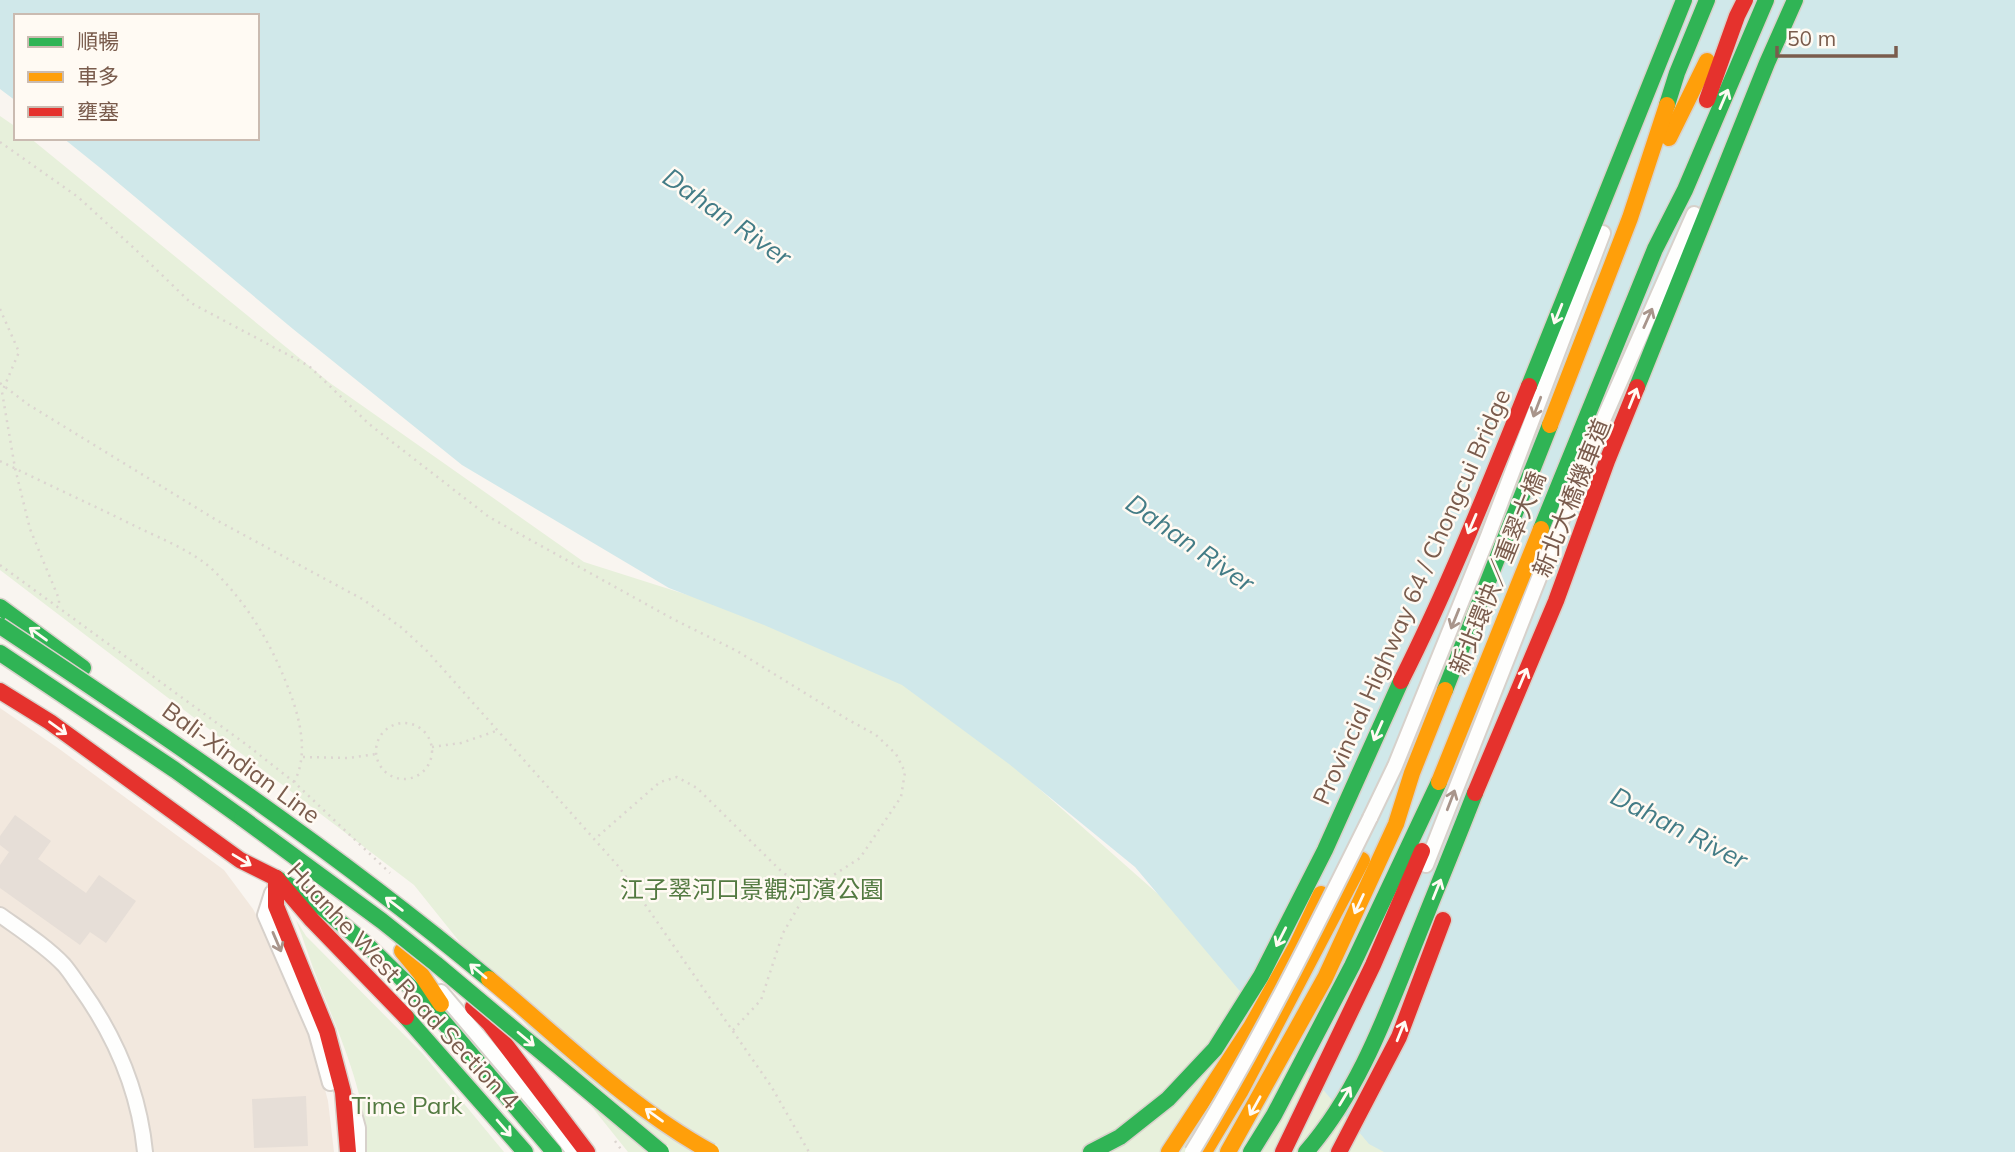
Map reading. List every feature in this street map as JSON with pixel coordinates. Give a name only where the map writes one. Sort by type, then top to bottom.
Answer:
[{"type":"main road","name":"Provincial Highway 64 / Chongcui Bridge","points":[[1091,1152],[1120,1137],[1168,1099],[1215,1049],[1261,976],[1325,850],[1387,710],[1421,642],[1494,473],[1684,0]]},
{"type":"main road","name":"新北環快／重翠大橋","points":[[1228,1152],[1325,978],[1396,824],[1412,773],[1630,218],[1677,73],[1707,0]]},
{"type":"main road","points":[[1630,218],[1737,0]]},
{"type":"main road","points":[[1655,249],[1745,0]]},
{"type":"main road","name":"新北環快／重翠大橋","points":[[1251,1152],[1274,1115],[1352,966],[1434,795],[1655,249],[1685,190],[1766,0]]},
{"type":"main road","points":[[1306,1152],[1326,1129],[1359,1074],[1395,994],[1491,753],[1556,601],[1618,436],[1767,63],[1795,0]]},
{"type":"main road","name":"Huanhe West Road Section 4","points":[[0,607],[144,712],[266,807],[294,850]]},
{"type":"main road","name":"Huanhe West Road Section 4","points":[[0,629],[135,724],[331,879],[359,904],[402,951],[434,967],[489,1023],[587,1152]]},
{"type":"main road","name":"Bali-Xindian Line","points":[[0,629],[138,717],[272,812],[449,946],[651,1113],[711,1152]]},
{"type":"main road","points":[[1169,1152],[1251,1027],[1297,945],[1360,813],[1400,716],[1421,642]]},
{"type":"main road","name":"Bali-Xindian Line","points":[[0,653],[165,763],[382,921],[661,1152]]},
{"type":"main road","points":[[0,669],[59,708],[242,818]]},
{"type":"main road","name":"Huanhe West Road Section 4","points":[[0,691],[50,722],[240,860],[276,878],[312,920],[415,1026],[525,1152]]},
{"type":"main road","points":[[1463,866],[1485,806],[1491,753]]},
{"type":"main road","points":[[1204,1152],[1252,1069],[1382,821],[1412,773]]},
{"type":"main road","points":[[1283,1152],[1398,912],[1426,841],[1434,795]]},
{"type":"main road","points":[[294,850],[276,878],[276,906],[327,1031],[343,1092],[348,1152]]},
{"type":"main road","points":[[276,878],[312,898],[368,944],[412,990],[433,1002],[565,1152]]},
{"type":"main road","points":[[1339,1152],[1399,1037],[1449,902]]},
{"type":"main road","points":[[402,951],[421,974],[433,1002],[554,1152]]},
{"type":"street","points":[[1192,1152],[1232,1087],[1294,972],[1395,766],[1488,536],[1693,0]]},
{"type":"street","name":"新北大橋機車道","points":[[1293,1152],[1406,915],[1585,461],[1701,198],[1784,0]]},
{"type":"street","points":[[276,878],[265,915],[316,1032],[332,1091],[341,1152]]},
{"type":"street","points":[[276,878],[332,1028],[358,1128],[358,1152]]},
{"type":"street","points":[[0,915],[64,965],[96,1010],[125,1065],[143,1126],[145,1152]]},
{"type":"street","points":[[433,1002],[543,1152]]},
{"type":"street","points":[[433,1002],[548,1118],[574,1152]]},
{"type":"path","points":[[0,142],[78,197],[191,303],[309,366],[369,424],[489,517],[673,620],[737,651],[876,735],[896,754],[905,772],[901,797],[860,858],[810,887],[783,933],[761,1000],[733,1030]]},
{"type":"path","points":[[0,309],[19,352],[2,392],[15,468],[30,529],[60,607]]},
{"type":"path","points":[[0,383],[29,405],[218,521],[364,600],[402,628],[427,651],[620,867],[771,1087],[809,1152]]},
{"type":"path","points":[[0,461],[159,537],[211,568],[259,625],[278,661],[296,708],[303,757],[294,782]]},
{"type":"path","points":[[396,724],[412,724],[419,728],[432,747],[425,770],[412,778],[404,779],[388,774],[378,762],[376,754],[376,747],[383,732],[396,724]]},
{"type":"path","points":[[432,747],[461,743],[499,730]]},
{"type":"path","points":[[303,757],[348,758],[376,754]]},
{"type":"path","points":[[596,838],[660,782],[677,776],[697,788],[783,873],[810,887]]},
{"type":"shaded area","points":[[0,708],[224,870],[253,909],[278,955],[307,1021],[328,1101],[334,1152],[0,1152]]},
{"type":"green space","name":"江子翠河口景觀河濱公園","points":[[0,116],[14,126],[14,140],[32,140],[330,383],[584,562],[895,661],[1176,910],[1427,1152],[628,1152],[414,885],[0,570]]},
{"type":"green space","name":"Time Park","points":[[296,920],[306,936],[422,1053],[504,1152],[367,1152],[366,1130],[357,1087]]},
{"type":"water","name":"Dahan River","points":[[0,0],[2015,0],[2015,1152],[1384,1152],[1369,1144],[1135,867],[1009,764],[902,685],[764,625],[669,588],[462,465],[65,140],[259,140],[259,14],[14,14],[14,100],[0,89]]},
{"type":"building","points":[[15,815],[51,841],[38,859],[86,893],[99,875],[136,901],[106,943],[90,932],[80,945],[0,888],[0,865],[9,852],[0,845],[0,836]]},
{"type":"building","points":[[306,1096],[308,1146],[254,1148],[252,1099]]},
{"type":"traffic: fast","points":[[1529,386],[1684,0]]},
{"type":"traffic: fast","points":[[1667,105],[1707,0]]},
{"type":"traffic: fast","points":[[1541,529],[1655,249],[1685,190],[1766,0]]},
{"type":"traffic: fast","points":[[1637,387],[1767,63],[1795,0]]},
{"type":"traffic: fast","points":[[1445,690],[1550,425]]},
{"type":"traffic: fast","points":[[0,607],[83,668]]},
{"type":"traffic: fast","points":[[0,626],[187,752],[310,840],[489,979]]},
{"type":"traffic: fast","points":[[0,653],[242,818]]},
{"type":"traffic: fast","points":[[1091,1152],[1120,1137],[1168,1099],[1215,1049],[1261,976],[1325,850],[1401,681]]},
{"type":"traffic: fast","points":[[1251,1152],[1274,1115],[1352,966],[1439,782]]},
{"type":"traffic: fast","points":[[1306,1152],[1340,1107],[1367,1057],[1475,793]]},
{"type":"traffic: fast","points":[[242,818],[436,964],[661,1152]]},
{"type":"traffic: fast","points":[[276,878],[311,898],[367,945],[430,1006],[554,1152]]},
{"type":"traffic: fast","points":[[406,1017],[525,1152]]},
{"type":"traffic: slow","points":[[1669,138],[1707,61]]},
{"type":"traffic: slow","points":[[1550,425],[1630,218],[1667,105]]},
{"type":"traffic: slow","points":[[1439,782],[1541,529]]},
{"type":"traffic: slow","points":[[1228,1152],[1325,978],[1396,824],[1412,773],[1445,690]]},
{"type":"traffic: slow","points":[[1204,1152],[1240,1092],[1362,860]]},
{"type":"traffic: slow","points":[[1169,1152],[1251,1027],[1297,945],[1321,894]]},
{"type":"traffic: slow","points":[[402,951],[441,1004]]},
{"type":"traffic: slow","points":[[489,979],[623,1093],[711,1152]]},
{"type":"traffic: jam","points":[[1707,100],[1745,0]]},
{"type":"traffic: jam","points":[[1401,681],[1452,572],[1529,386]]},
{"type":"traffic: jam","points":[[1475,793],[1556,601],[1637,387]]},
{"type":"traffic: jam","points":[[0,691],[50,722],[240,860],[276,878],[312,920],[406,1017]]},
{"type":"traffic: jam","points":[[1283,1152],[1373,965],[1422,851]]},
{"type":"traffic: jam","points":[[276,878],[276,906],[327,1031],[343,1092],[348,1152]]},
{"type":"traffic: jam","points":[[1339,1152],[1399,1037],[1443,920]]},
{"type":"traffic: jam","points":[[473,1007],[489,1023],[587,1152]]}]
